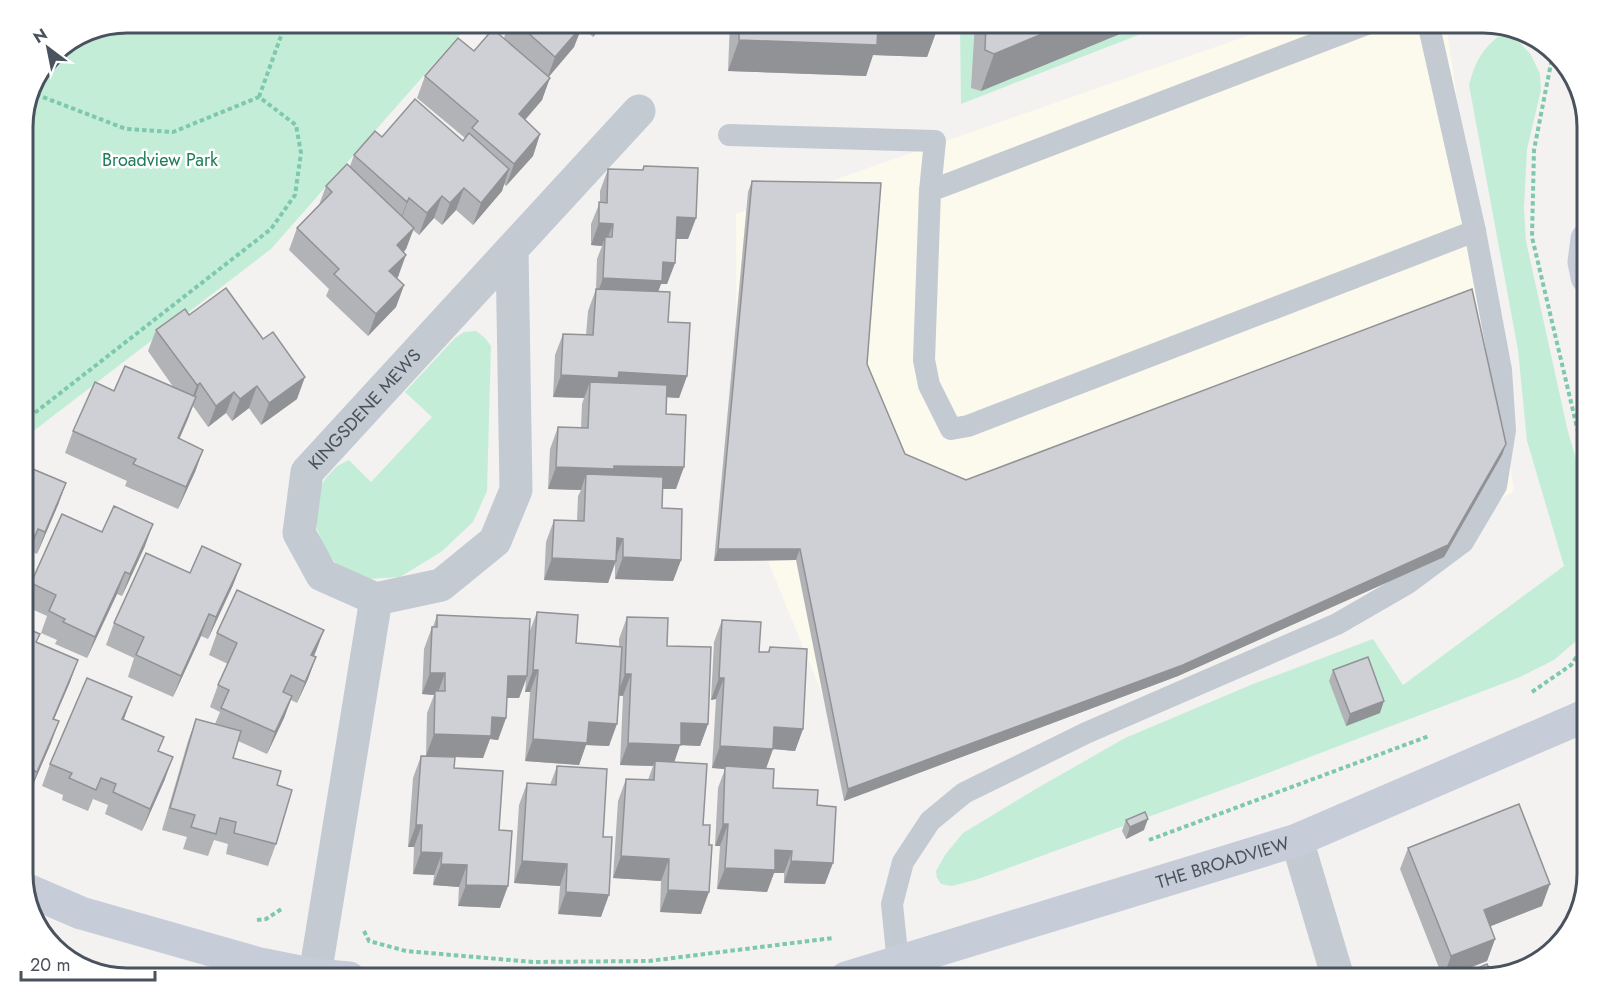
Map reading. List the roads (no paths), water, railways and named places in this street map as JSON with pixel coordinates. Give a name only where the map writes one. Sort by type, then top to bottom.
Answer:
[{"type":"street","name":"KINGSDENE MEWS","points":[[376,599],[322,575],[299,533],[307,472],[639,111]]},
{"type":"street","points":[[316,968],[376,599],[441,585],[495,542],[516,490],[512,249]]},
{"type":"street","name":"THE BROADVIEW","points":[[881,968],[1297,840],[1577,719]]},
{"type":"street","points":[[1297,840],[1335,968]]},
{"type":"street","points":[[35,893],[81,913],[280,968]]},
{"type":"lane","points":[[930,191],[1343,33]]},
{"type":"lane","points":[[898,963],[892,904],[903,862],[930,821],[964,793],[1086,734],[1337,624],[1408,583],[1463,542],[1496,486],[1505,430],[1501,370],[1475,231],[1430,33]]},
{"type":"lane","points":[[729,135],[935,141],[930,191],[924,360],[929,385],[951,429],[968,426],[1475,231]]},
{"type":"park label","name":"Broadview Park","points":[[160,160]]}]
